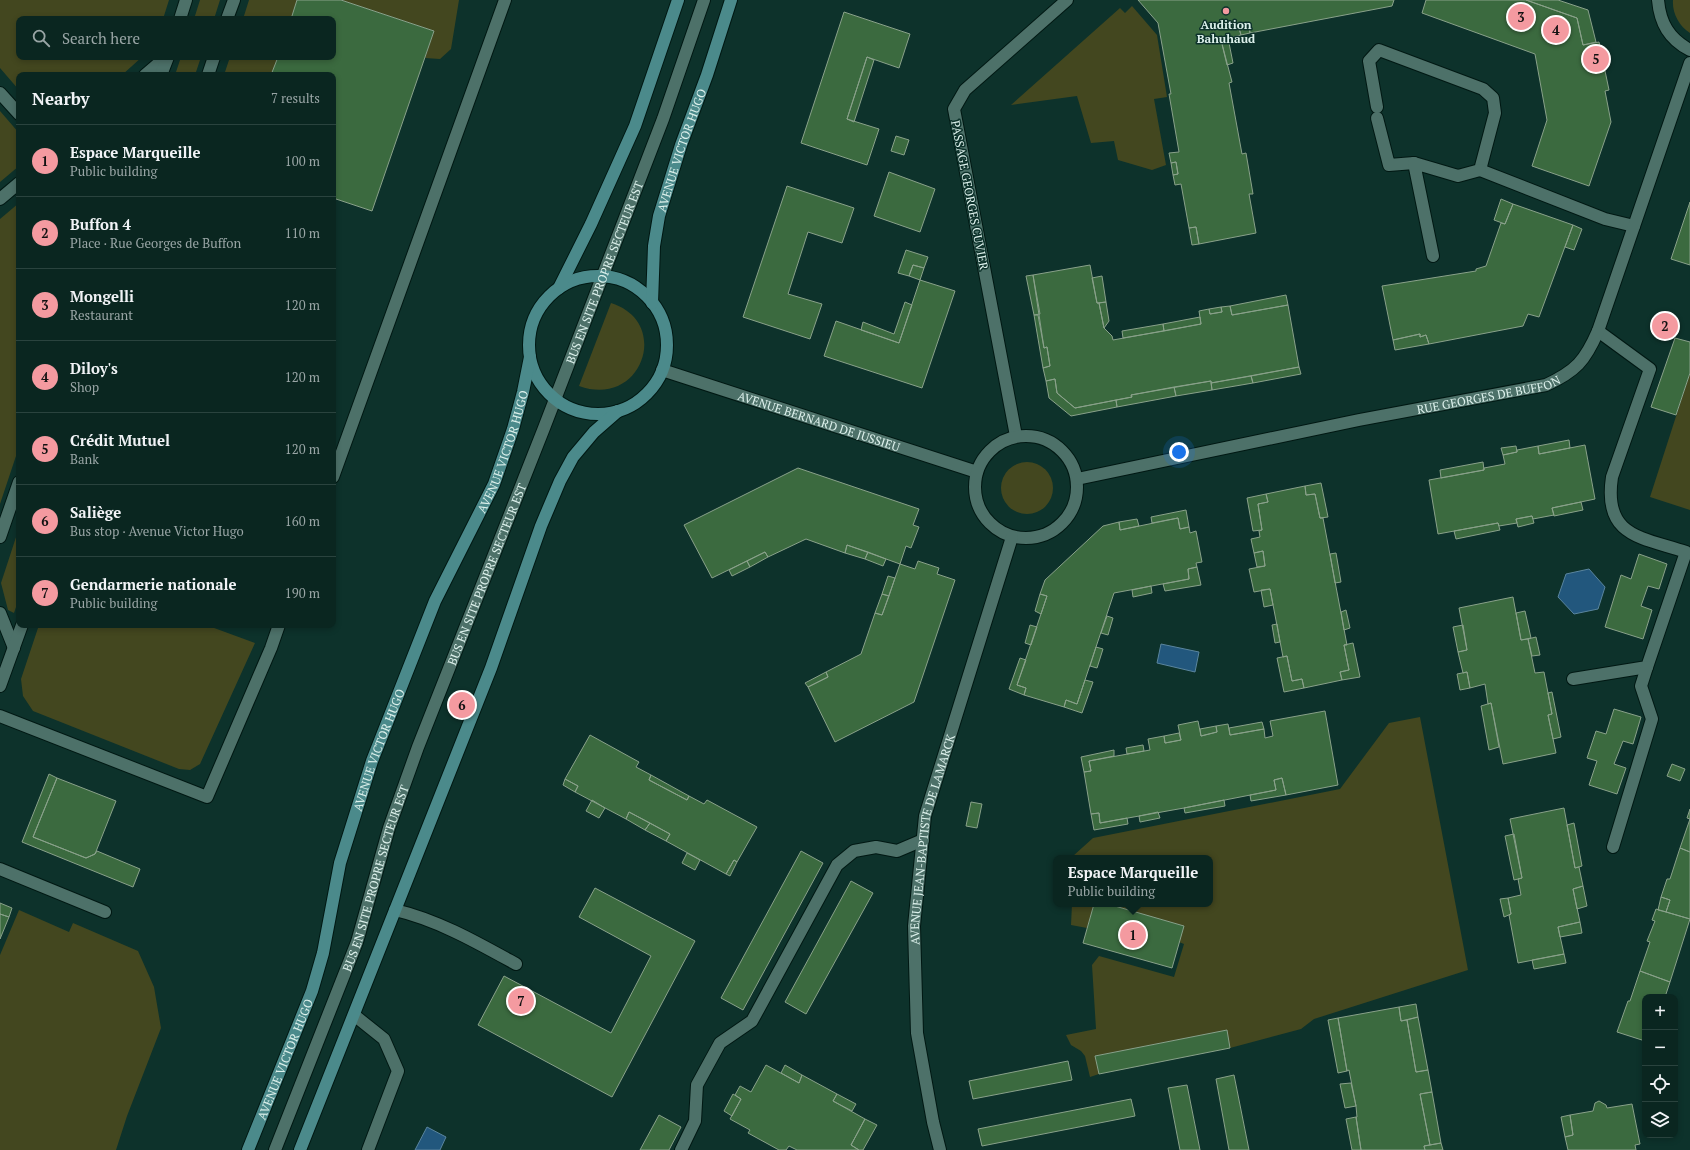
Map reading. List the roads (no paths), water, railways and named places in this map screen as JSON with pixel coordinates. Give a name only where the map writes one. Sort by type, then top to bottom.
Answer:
[{"type":"street","points":[[181,16],[186,0]]},
{"type":"street","points":[[228,16],[234,0]]},
{"type":"street","points":[[336,468],[505,0]]},
{"type":"street","points":[[559,288],[591,224],[600,201],[635,126],[678,0]]},
{"type":"street","name":"BUS EN SITE PROPRE SECTEUR EST","points":[[275,1150],[357,942],[389,828],[415,754],[555,400],[663,119],[704,0]]},
{"type":"street","name":"AVENUE VICTOR HUGO","points":[[652,304],[654,246],[659,216],[681,145],[707,75],[731,0]]},
{"type":"street","name":"PASSAGE GEORGES CUVIER","points":[[1016,436],[954,109],[965,90],[1067,0]]},
{"type":"street","points":[[1658,0],[1660,17],[1667,32],[1679,44],[1690,50]]},
{"type":"street","points":[[1480,170],[1495,113],[1493,98],[1483,89],[1379,50],[1369,61],[1377,112],[1389,164],[1414,163],[1458,176],[1480,170],[1605,219],[1634,226]]},
{"type":"street","points":[[149,72],[163,60]]},
{"type":"street","points":[[162,72],[166,60]]},
{"type":"street","points":[[209,72],[213,60]]},
{"type":"street","name":"RUE GEORGES DE BUFFON","points":[[1077,479],[1367,419],[1546,385],[1565,376],[1578,365],[1589,351],[1598,331],[1690,63]]},
{"type":"street","points":[[0,93],[16,111]]},
{"type":"street","points":[[1414,163],[1433,256]]},
{"type":"street","points":[[0,199],[16,186]]},
{"type":"street","points":[[300,1150],[492,668],[541,526],[560,481],[573,457],[594,432],[618,411],[640,400],[657,381],[662,370],[666,353],[666,335],[661,319],[652,304],[642,293],[617,279],[602,277],[580,279],[559,288],[546,300],[536,314],[531,327],[529,342],[530,357],[540,383],[555,400],[569,408],[585,413],[601,414],[618,411]]},
{"type":"street","points":[[1598,331],[1650,369],[1612,477],[1610,491],[1611,505],[1615,518],[1630,534],[1686,552],[1641,686],[1652,719],[1613,847]]},
{"type":"street","name":"AVENUE VICTOR HUGO","points":[[248,1150],[312,991],[323,953],[340,863],[372,761],[435,600],[494,484],[513,429],[523,392],[530,357]]},
{"type":"street","name":"AVENUE BERNARD DE JUSSIEU","points":[[662,370],[977,472]]},
{"type":"street","points":[[1016,436],[1033,436],[1049,440],[1062,450],[1072,463],[1077,479],[1078,494],[1074,508],[1066,520],[1055,530],[1042,536],[1027,539],[1012,537],[1000,532],[989,523],[980,512],[975,492],[977,472],[983,459],[992,449],[1003,441],[1016,436]]},
{"type":"street","points":[[0,538],[16,491]]},
{"type":"street","name":"AVENUE JEAN-BAPTISTE DE LAMARCK","points":[[940,1150],[933,1122],[917,1034],[914,926],[925,816],[1012,537]]},
{"type":"street","points":[[0,613],[14,648]]},
{"type":"street","points":[[0,686],[21,628]]},
{"type":"street","points":[[0,716],[207,797],[279,628]]},
{"type":"street","points":[[1573,679],[1647,667]]},
{"type":"street","points":[[681,1150],[695,1122],[697,1085],[706,1067],[720,1043],[752,1021],[836,864],[854,851],[876,847],[897,851],[923,840]]},
{"type":"street","points":[[0,869],[105,912]]},
{"type":"street","points":[[395,910],[415,915],[477,943],[516,964]]},
{"type":"street","points":[[354,1015],[384,1039],[398,1071],[368,1150]]},
{"type":"water","points":[[1589,569],[1605,587],[1598,609],[1574,614],[1558,597],[1566,574]]},
{"type":"water","points":[[1161,644],[1199,652],[1195,672],[1157,663]]},
{"type":"water","points":[[427,1127],[446,1137],[440,1150],[415,1150]]},
{"type":"place","name":"Audition Bahuhaud","points":[[1226,11]]},
{"type":"place","name":"Mongelli","points":[[1521,17]]},
{"type":"place","name":"Diloy's","points":[[1556,30]]},
{"type":"place","name":"Crédit Mutuel","points":[[1596,59]]},
{"type":"place","name":"Buffon 4","points":[[1665,326]]},
{"type":"place","name":"Saliège","points":[[462,705]]},
{"type":"place","name":"Espace Marqueille","points":[[1133,935]]},
{"type":"place","name":"Gendarmerie nationale","points":[[521,1001]]}]
